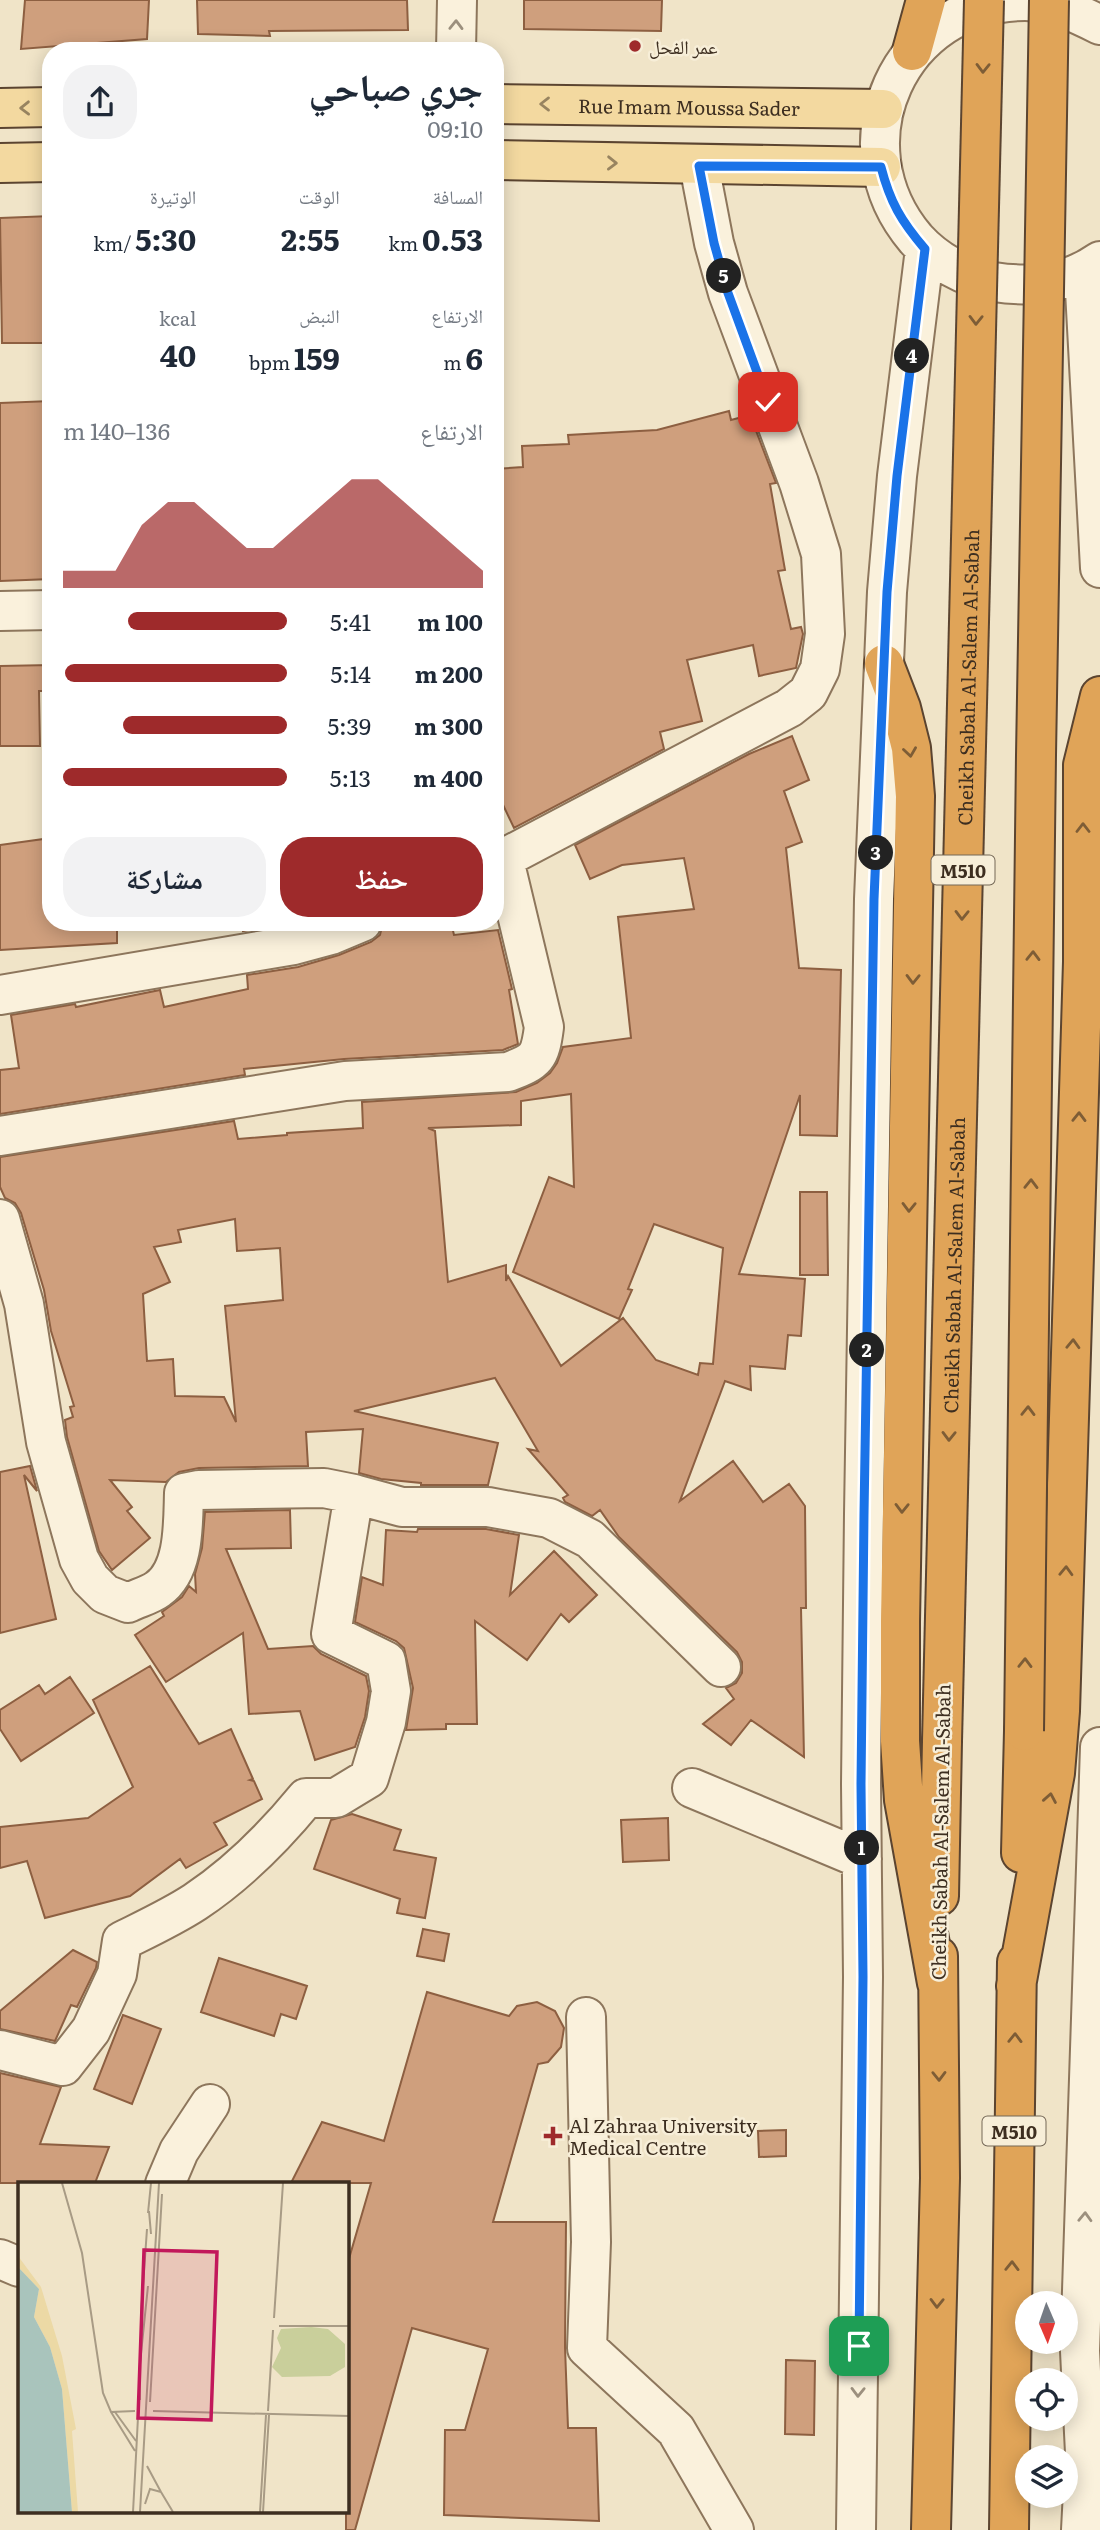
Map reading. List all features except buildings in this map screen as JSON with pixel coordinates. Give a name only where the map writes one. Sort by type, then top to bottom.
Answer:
[{"type":"highway","points":[[912,51],[926,0]]},
{"type":"highway","name":"Cheikh Sabah Al-Salem Al-Sabah","points":[[931,2530],[940,2178],[937,1983],[942,1741],[984,0]]},
{"type":"highway","name":"M510","points":[[1009,2530],[1016,1986],[1024,1731],[1036,727],[1049,0]]},
{"type":"highway","points":[[884,664],[901,708],[911,748],[915,796],[900,1741],[904,1800],[937,1983]]},
{"type":"highway","points":[[1016,1986],[1055,1773],[1060,1711],[1080,1088],[1083,765],[1090,726],[1100,696]]},
{"type":"main road","name":"Rue Imam Moussa Sader","points":[[504,104],[883,109]]},
{"type":"main road","points":[[0,108],[42,107]]},
{"type":"main road","points":[[504,160],[699,166],[881,167]]},
{"type":"main road","points":[[0,163],[42,162]]},
{"type":"street","points":[[456,42],[457,0]]},
{"type":"street","points":[[1100,25],[1067,8],[1026,1],[983,6],[945,24],[912,51],[895,79],[883,109],[879,138],[881,167],[889,197],[904,225],[925,249],[953,268],[984,281],[1018,286],[1052,283],[1092,267],[1100,568]]},
{"type":"street","points":[[504,860],[789,708],[808,693],[820,669],[825,634],[818,542],[728,293],[714,243],[699,166]]},
{"type":"street","points":[[856,2530],[863,1977],[864,1500],[874,899],[887,592],[897,476],[925,249]]},
{"type":"street","points":[[0,611],[42,610]]},
{"type":"street","points":[[0,1136],[345,1080],[508,1072],[531,1063],[541,1048],[544,1027],[504,877]]},
{"type":"street","points":[[0,995],[294,945],[341,931]]},
{"type":"street","points":[[0,1219],[24,1304],[46,1442],[75,1546],[90,1579],[105,1594],[128,1603],[155,1591],[172,1576],[183,1527],[184,1493],[199,1490],[324,1488],[402,1507],[488,1507],[548,1518],[590,1539],[722,1667]]},
{"type":"street","points":[[0,2050],[64,2066],[91,2029],[117,1974],[122,1941],[193,1903],[230,1876],[278,1832],[306,1798],[336,1798],[369,1779],[386,1722],[391,1692],[386,1661],[331,1634],[354,1494]]},
{"type":"street","points":[[1081,2530],[1092,2456],[1080,2351],[1100,1748]]},
{"type":"street","points":[[692,1788],[862,1859]]},
{"type":"street","points":[[586,2017],[591,2242],[587,2348],[676,2430],[734,2530]]},
{"type":"street","points":[[165,2182],[179,2151],[210,2104]]},
{"type":"street","points":[[0,2259],[18,2267]]},
{"type":"place","name":"عمر الفحل","points":[[635,46]]},
{"type":"place","name":"Al Zahraa University Medical Centre","points":[[553,2136]]},
{"type":"route","points":[[768,402],[728,293],[714,243],[699,166],[881,167],[889,197],[904,225],[925,249],[897,476],[887,592],[874,899],[861,1784],[863,1977],[859,2346]]}]
